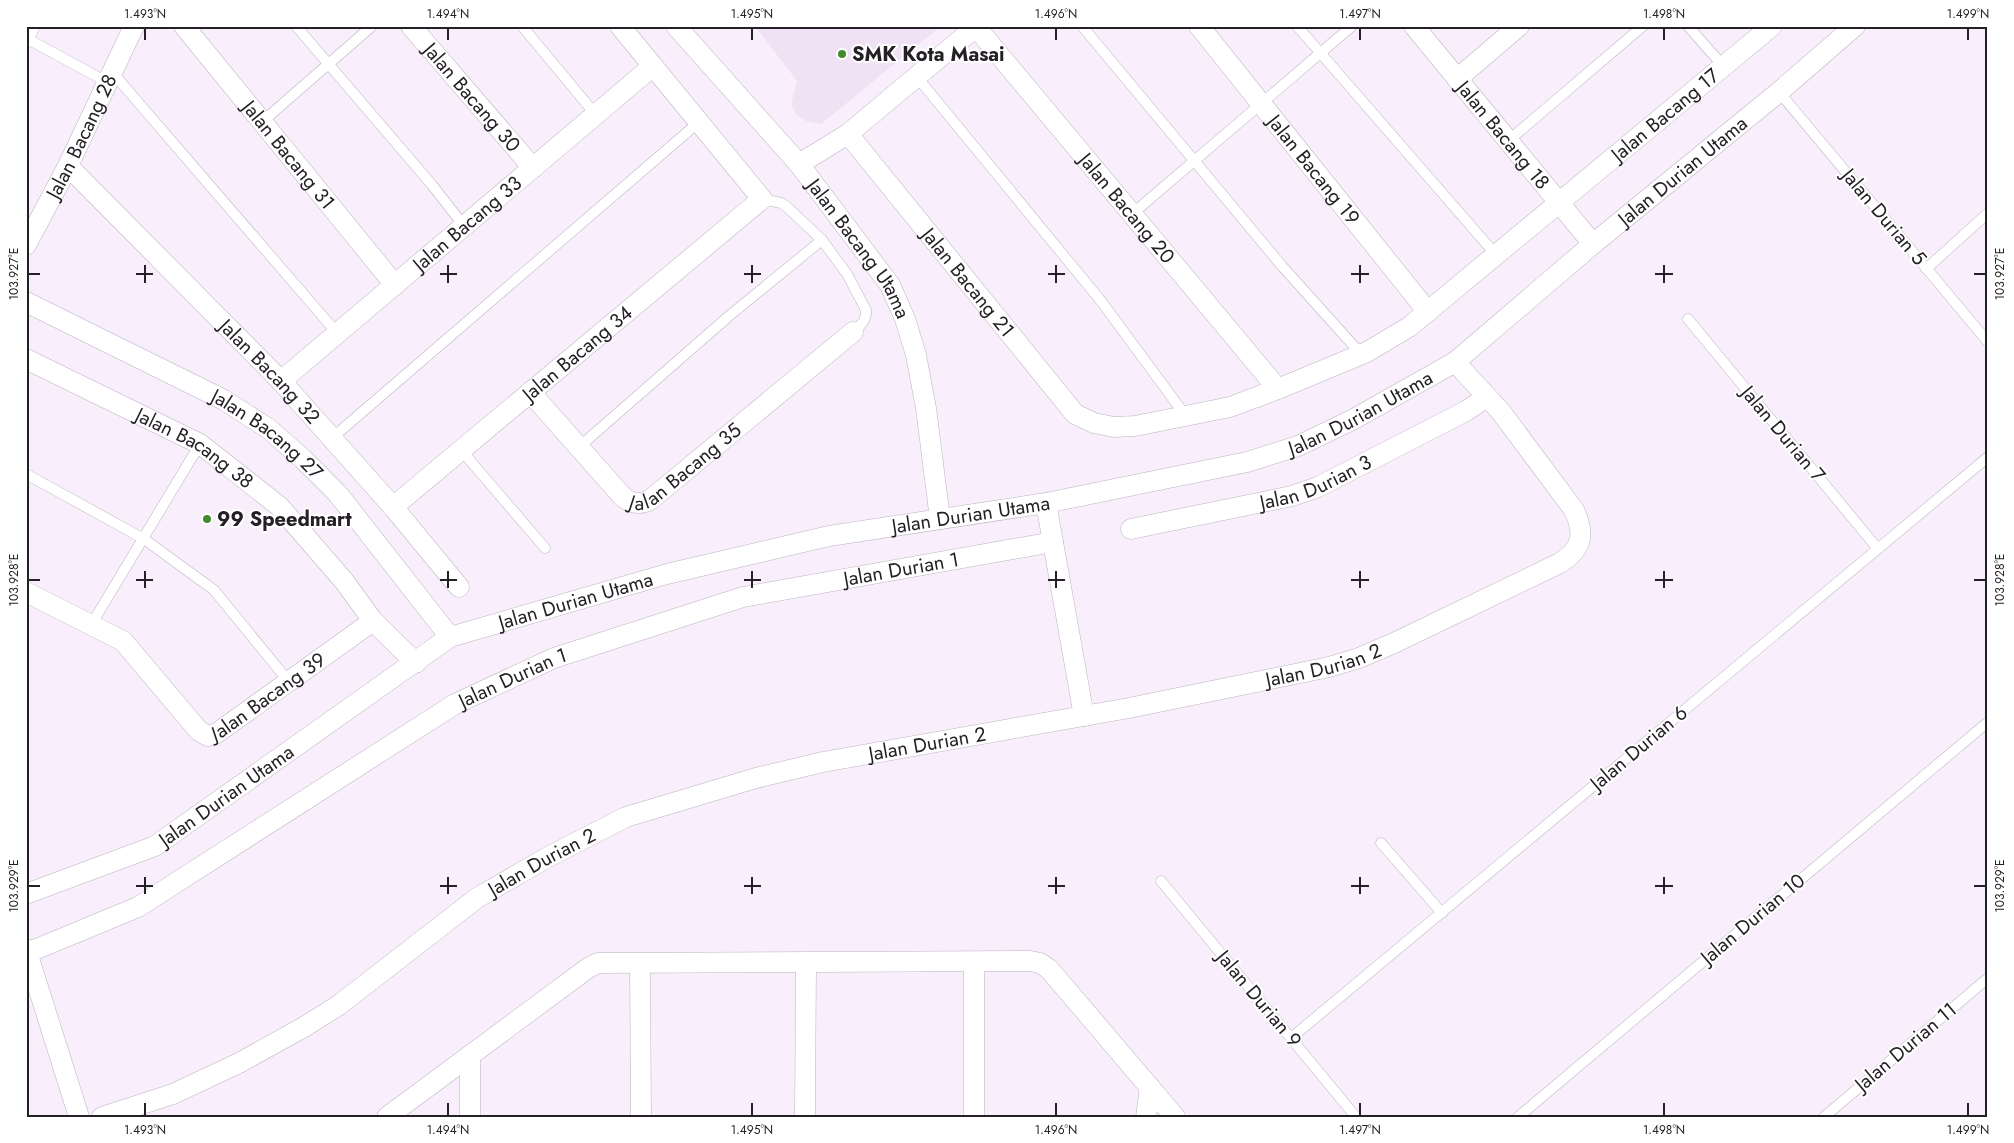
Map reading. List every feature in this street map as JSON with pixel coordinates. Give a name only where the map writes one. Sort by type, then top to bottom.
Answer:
[{"type":"street","name":"Jalan Bacang 28","points":[[26,245],[68,166],[134,26]]},
{"type":"street","name":"Jalan Bacang 31","points":[[184,26],[395,285]]},
{"type":"street","name":"Jalan Bacang 30","points":[[411,26],[533,168]]},
{"type":"street","points":[[620,26],[762,199]]},
{"type":"street","name":"Jalan Bacang Utama","points":[[676,26],[799,164],[890,285],[905,319],[916,356],[926,408],[940,519]]},
{"type":"street","name":"Jalan Bacang 19","points":[[1199,26],[1428,312]]},
{"type":"street","name":"Jalan Bacang 18","points":[[1414,26],[1593,244]]},
{"type":"street","points":[[1456,79],[1519,26]]},
{"type":"street","name":"Jalan Bacang 17","points":[[1094,423],[1114,427],[1135,426],[1230,406],[1278,389],[1361,354],[1410,327],[1772,26]]},
{"type":"street","name":"Jalan Durian Utama","points":[[26,894],[154,846],[416,663],[450,637],[667,574],[829,536],[1046,503],[1246,462],[1298,446],[1354,419],[1455,362],[1593,244],[1779,92],[1855,26]]},
{"type":"street","points":[[799,164],[848,134],[977,27]]},
{"type":"street","name":"Jalan Bacang 20","points":[[977,27],[1278,389]]},
{"type":"street","name":"Jalan Bacang 33","points":[[281,381],[653,66]]},
{"type":"street","name":"Jalan Bacang 21","points":[[848,134],[1075,414],[1094,423]]},
{"type":"street","name":"Jalan Bacang 32","points":[[68,166],[281,381],[393,507],[459,587]]},
{"type":"street","name":"Jalan Bacang 34","points":[[393,507],[762,199]]},
{"type":"street","name":"Jalan Bacang 27","points":[[26,302],[224,400],[269,429],[303,458],[338,494],[450,637]]},
{"type":"street","name":"Jalan Bacang 35","points":[[530,392],[624,497],[636,504],[643,503],[650,500],[853,332]]},
{"type":"street","name":"Jalan Bacang 38","points":[[26,359],[200,444],[279,506],[344,581],[373,621],[416,663]]},
{"type":"street","name":"Jalan Durian 2","points":[[102,1117],[173,1094],[239,1063],[304,1027],[339,1004],[477,898],[548,857],[626,817],[756,778],[822,762],[1084,716],[1329,667],[1359,658],[1560,563],[1573,554],[1580,540],[1582,527],[1574,510],[1501,412],[1455,362]]},
{"type":"street","name":"Jalan Durian 3","points":[[1131,529],[1292,496],[1318,487],[1466,411],[1487,397]]},
{"type":"street","points":[[1046,503],[1084,716]]},
{"type":"street","name":"Jalan Durian 1","points":[[27,951],[138,907],[454,704],[554,658],[743,597],[1053,542]]},
{"type":"street","name":"Jalan Bacang 39","points":[[26,592],[123,641],[199,731],[208,736],[218,733],[373,621]]},
{"type":"street","points":[[27,951],[79,1117]]},
{"type":"street","points":[[387,1117],[591,966],[602,963],[1030,961],[1045,966],[1175,1117]]},
{"type":"street","points":[[974,962],[974,1117]]},
{"type":"street","points":[[640,963],[641,1117]]},
{"type":"street","points":[[805,1117],[806,963]]},
{"type":"street","points":[[470,1055],[470,1117]]},
{"type":"street","points":[[1146,1117],[1150,1087]]},
{"type":"lane","points":[[35,26],[27,41],[110,77],[338,333]]},
{"type":"lane","points":[[296,26],[432,185],[464,226]]},
{"type":"lane","points":[[262,122],[372,26]]},
{"type":"lane","points":[[522,26],[596,115]]},
{"type":"lane","points":[[1082,26],[1282,266],[1361,354]]},
{"type":"lane","points":[[1297,26],[1497,256]]},
{"type":"lane","points":[[1132,214],[1352,26]]},
{"type":"lane","points":[[1508,141],[1643,26]]},
{"type":"lane","points":[[1688,26],[1724,67]]},
{"type":"lane","points":[[917,77],[1101,301],[1184,415]]},
{"type":"lane","name":"Jalan Durian 5","points":[[1779,92],[1988,342]]},
{"type":"lane","points":[[332,438],[699,122]]},
{"type":"lane","points":[[762,199],[784,204],[822,240],[847,274],[866,310],[863,323],[853,332]]},
{"type":"lane","points":[[1926,269],[1988,213]]},
{"type":"lane","points":[[578,447],[729,316],[822,240]]},
{"type":"lane","name":"Jalan Durian 7","points":[[1688,319],[1878,549]]},
{"type":"lane","points":[[91,625],[200,444]]},
{"type":"lane","points":[[461,450],[545,548]]},
{"type":"lane","name":"Jalan Durian 6","points":[[1291,1038],[1988,457]]},
{"type":"lane","points":[[26,474],[144,539],[214,590],[289,682]]},
{"type":"lane","name":"Jalan Durian 10","points":[[1518,1117],[1988,722]]},
{"type":"lane","points":[[1381,843],[1442,913]]},
{"type":"lane","name":"Jalan Durian 9","points":[[1161,881],[1356,1117]]},
{"type":"lane","name":"Jalan Durian 11","points":[[1824,1117],[1988,978]]},
{"type":"shaded area","name":"SMK Kota Masai","points":[[755,26],[941,26],[821,124],[806,121],[796,115],[791,104],[797,81]]},
{"type":"place","name":"SMK Kota Masai","points":[[842,54]]},
{"type":"place","name":"99 Speedmart","points":[[207,519]]}]
